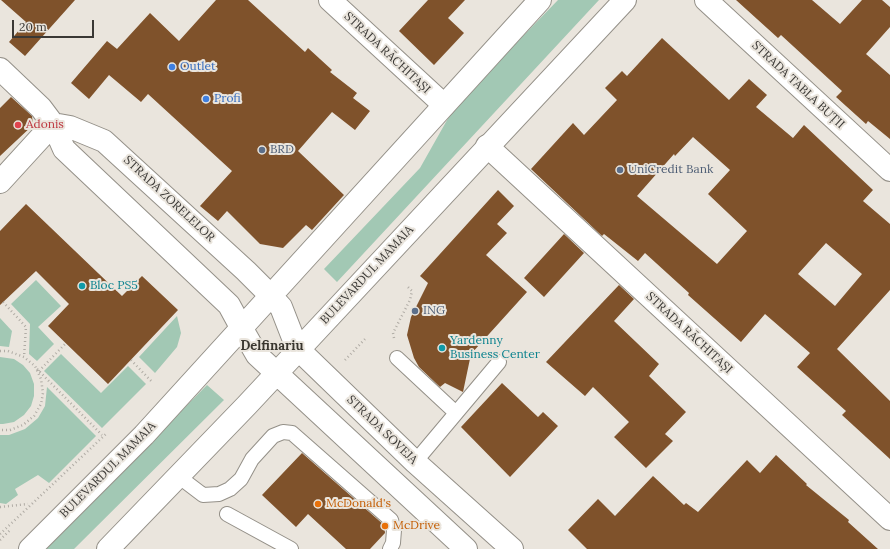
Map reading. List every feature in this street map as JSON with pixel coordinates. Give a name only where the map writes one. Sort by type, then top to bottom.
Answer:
[{"type":"main road","name":"STRADA RĂCHITAȘI","points":[[330,0],[444,105]]},
{"type":"main road","name":"BULEVARDUL MAMAIA","points":[[30,549],[144,435],[540,0]]},
{"type":"main road","name":"BULEVARDUL MAMAIA","points":[[108,549],[625,0]]},
{"type":"main road","name":"STRADA TABLA BUȚII","points":[[706,0],[890,170]]},
{"type":"main road","points":[[0,69],[41,108],[53,124],[64,149],[229,305],[257,355],[466,549]]},
{"type":"main road","points":[[0,182],[53,124]]},
{"type":"main road","name":"STRADA ZORELELOR","points":[[53,124],[70,127],[104,141],[246,271],[271,296]]},
{"type":"main road","name":"STRADA RĂCHITAȘI","points":[[487,146],[890,519]]},
{"type":"main road","name":"STRADA SOVEJA","points":[[271,296],[281,307],[297,348],[415,462],[512,549]]},
{"type":"lane","points":[[398,358],[456,413]]},
{"type":"lane","points":[[415,462],[500,362]]},
{"type":"lane","points":[[178,476],[203,495],[218,494],[230,489],[242,478],[252,460],[273,436],[283,432],[292,433],[391,520],[394,530],[393,543],[390,549]]},
{"type":"lane","points":[[227,514],[291,549]]},
{"type":"path","points":[[398,358],[393,333],[410,300],[412,291],[406,285]]},
{"type":"path","points":[[3,302],[26,327],[24,357]]},
{"type":"path","points":[[39,371],[66,343]]},
{"type":"path","points":[[0,351],[8,351],[24,357],[35,366],[102,434]]},
{"type":"path","points":[[131,360],[153,383]]},
{"type":"path","points":[[0,430],[10,430],[23,425],[34,416],[41,404],[43,393],[41,379],[35,366]]},
{"type":"path","points":[[154,387],[160,381]]},
{"type":"path","points":[[0,534],[109,431]]},
{"type":"path","points":[[0,507],[28,504]]},
{"type":"green space","points":[[558,0],[599,0],[337,282],[324,269],[420,168],[455,106]]},
{"type":"green space","points":[[36,280],[61,306],[38,327],[54,344],[37,361],[29,354],[30,324],[11,304]]},
{"type":"green space","points":[[177,316],[181,333],[177,347],[155,373],[139,357]]},
{"type":"green space","points":[[0,318],[12,331],[9,347],[0,346]]},
{"type":"green space","points":[[61,354],[101,393],[128,366],[146,384],[102,428],[44,371]]},
{"type":"green space","points":[[0,357],[14,359],[23,365],[30,373],[34,384],[34,396],[31,406],[24,415],[14,422],[3,424],[0,424]]},
{"type":"green space","points":[[207,385],[224,400],[74,549],[44,549]]},
{"type":"green space","points":[[47,387],[96,436],[49,483],[38,475],[15,489],[18,495],[6,504],[0,503],[0,435],[9,435],[25,429],[38,418],[45,406]]},
{"type":"building","points":[[1,0],[75,0],[25,56],[9,42],[26,22]]},
{"type":"building","points":[[216,0],[248,0],[305,52],[308,48],[332,70],[330,72],[357,93],[353,98],[370,111],[355,130],[332,112],[298,151],[344,195],[312,230],[306,225],[283,248],[260,244],[227,211],[218,221],[200,206],[232,171],[148,94],[141,102],[109,75],[89,99],[71,83],[107,41],[117,49],[150,13],[179,41]]},
{"type":"building","points":[[428,0],[465,0],[448,18],[464,33],[434,65],[399,31]]},
{"type":"building","points":[[736,0],[812,0],[840,24],[862,0],[882,0],[890,7],[890,27],[866,54],[890,75],[890,139],[868,121],[866,124],[836,97],[842,91],[781,35],[778,38]]},
{"type":"building","points":[[662,38],[729,100],[749,79],[767,95],[756,107],[793,138],[804,125],[873,190],[863,201],[890,224],[890,290],[837,349],[890,401],[890,459],[842,415],[846,411],[797,367],[810,353],[765,314],[741,342],[688,295],[689,293],[645,253],[638,261],[604,234],[602,236],[531,169],[573,123],[584,135],[617,100],[605,88],[622,71],[627,76]],"holes":[[[693,137],[730,170],[708,194],[747,231],[717,264],[637,196],[674,154],[675,156]],[[826,243],[862,274],[835,306],[798,274]]]},
{"type":"building","points":[[11,97],[32,116],[33,125],[0,156],[0,108]]},
{"type":"building","points":[[498,190],[514,206],[497,224],[507,233],[486,255],[527,292],[471,354],[463,392],[445,383],[440,387],[419,367],[414,358],[407,335],[411,317],[428,283],[420,276]]},
{"type":"building","name":"Bloc PS5","points":[[26,204],[122,296],[142,276],[178,310],[108,384],[48,326],[69,304],[36,271],[0,305],[0,231]]},
{"type":"building","points":[[564,234],[584,253],[544,297],[524,278]]},
{"type":"building","points":[[619,285],[634,299],[614,321],[659,364],[649,376],[686,412],[665,434],[673,441],[646,468],[614,437],[629,422],[593,387],[585,396],[546,362]]},
{"type":"building","points":[[502,383],[538,417],[543,412],[558,426],[510,477],[461,427]]},
{"type":"building","name":"McDonald's","points":[[302,453],[384,525],[385,533],[370,549],[346,549],[308,514],[296,527],[262,495]]},
{"type":"building","points":[[776,455],[807,484],[806,485],[849,520],[848,522],[878,549],[587,549],[568,530],[598,499],[615,516],[653,476],[684,505],[686,503],[698,512],[747,460],[760,473]]},
{"type":"place","name":"Outlet","points":[[172,67]]},
{"type":"place","name":"Profi","points":[[206,99]]},
{"type":"place","name":"Adonis","points":[[18,125]]},
{"type":"place","name":"BRD","points":[[262,150]]},
{"type":"place","name":"UniCredit Bank","points":[[620,170]]},
{"type":"place","name":"Bloc PS5","points":[[82,286]]},
{"type":"place","name":"ING","points":[[415,311]]},
{"type":"place","name":"Yardenny Business Center","points":[[442,348]]},
{"type":"place","name":"McDonald's","points":[[318,504]]},
{"type":"place","name":"McDrive","points":[[385,526]]},
{"type":"district","name":"Delfinariu","points":[[272,346]]}]
